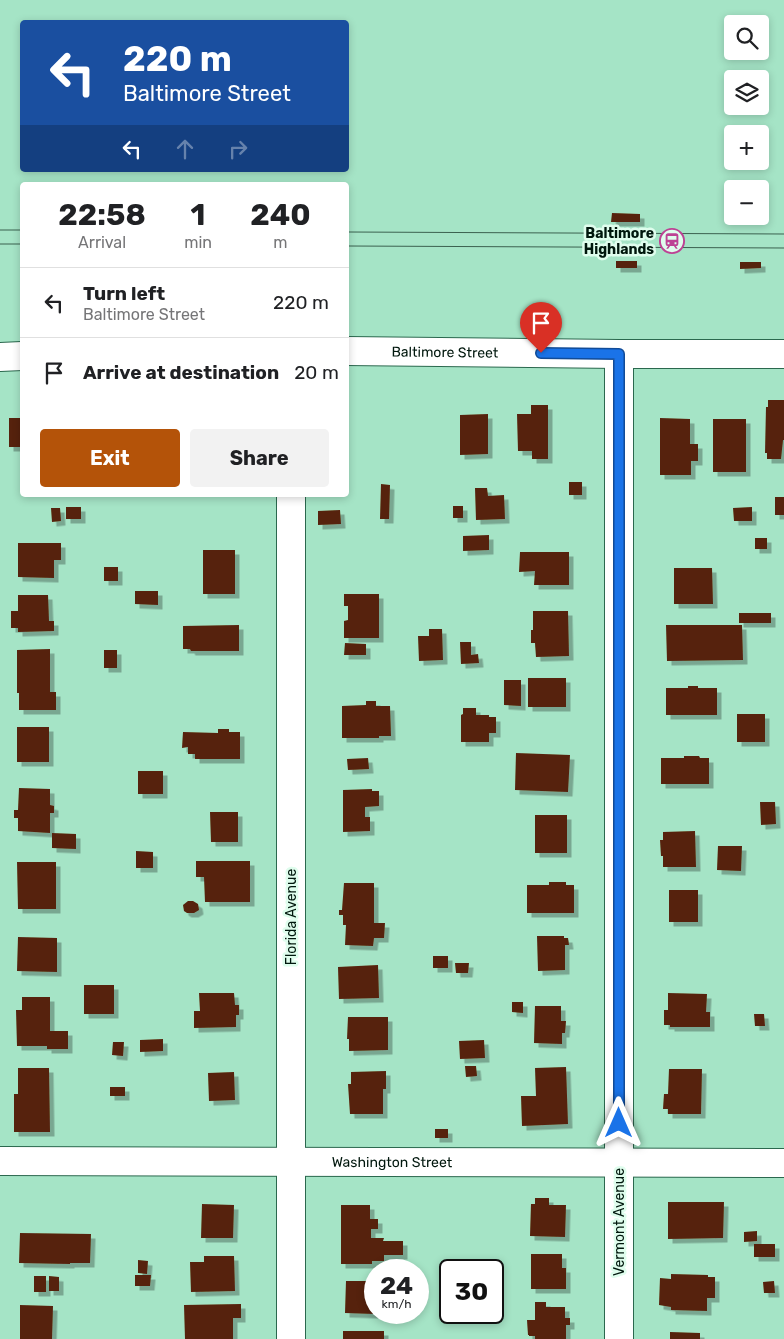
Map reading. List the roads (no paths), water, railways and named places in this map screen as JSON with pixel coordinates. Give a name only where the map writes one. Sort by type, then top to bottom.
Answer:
[{"type":"street","name":"Baltimore Street","points":[[349,351],[784,354]]},
{"type":"street","name":"Vermont Avenue","points":[[619,354],[619,1339]]},
{"type":"street","points":[[0,357],[20,356]]},
{"type":"street","name":"Florida Avenue","points":[[291,497],[291,1339]]},
{"type":"street","name":"Washington Street","points":[[0,1161],[784,1163]]},
{"type":"tram line","points":[[0,230],[20,230]]},
{"type":"tram line","points":[[349,232],[784,234]]},
{"type":"tram line","points":[[0,244],[20,244]]},
{"type":"tram line","points":[[349,246],[784,248]]},
{"type":"place","name":"Baltimore Highlands","points":[[672,241]]}]
